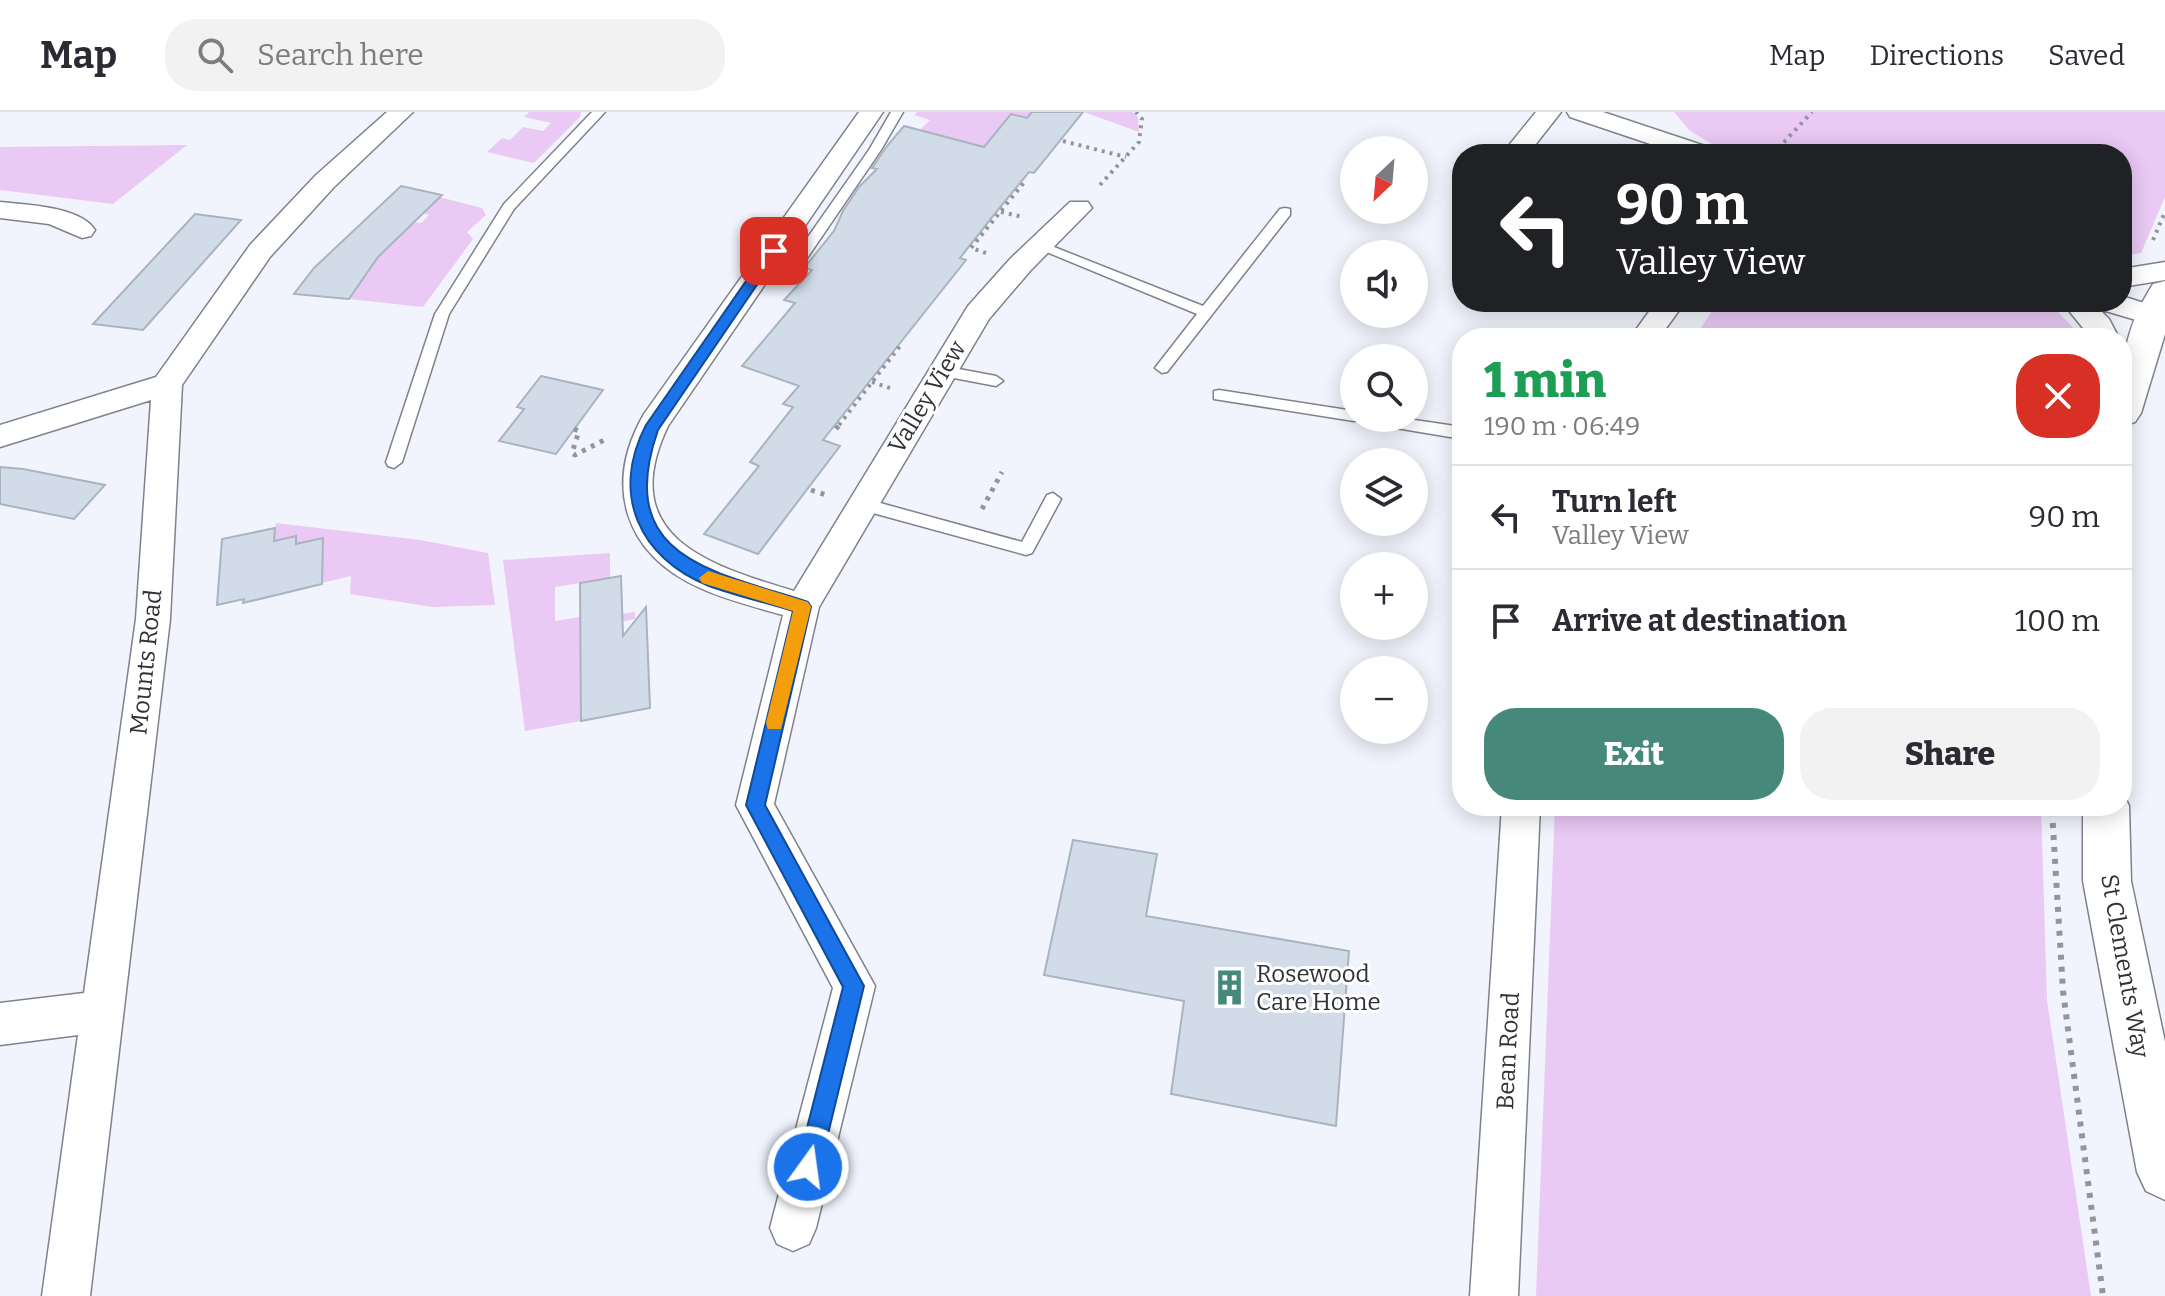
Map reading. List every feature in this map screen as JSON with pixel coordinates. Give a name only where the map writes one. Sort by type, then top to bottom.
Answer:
[{"type":"main road","points":[[2132,386],[2161,308]]},
{"type":"main road","name":"St Clements Way","points":[[2106,816],[2107,881],[2154,1068],[2165,1172]]},
{"type":"street","points":[[0,436],[167,384],[260,251],[325,181],[401,112]]},
{"type":"street","points":[[802,607],[713,580],[684,564],[652,534],[642,518],[637,487],[651,429],[797,238],[871,112]]},
{"type":"street","points":[[1523,144],[1549,112]]},
{"type":"street","points":[[1579,112],[1631,120],[1683,144]]},
{"type":"street","name":"Valley View","points":[[793,1228],[854,986],[755,805],[802,607],[985,304],[1079,208]]},
{"type":"street","points":[[0,210],[55,217],[82,230]]},
{"type":"street","points":[[2132,276],[2165,271]]},
{"type":"street","points":[[2132,305],[2161,308]]},
{"type":"street","points":[[2086,312],[2100,328]]},
{"type":"street","name":"Mounts Road","points":[[66,1296],[153,619],[167,384]]},
{"type":"street","name":"Bean Road","points":[[1494,1296],[1520,816]]},
{"type":"street","points":[[0,1024],[102,1011]]},
{"type":"lane","points":[[394,462],[442,314],[509,207],[599,112]]},
{"type":"lane","points":[[794,267],[797,238],[875,150],[897,112]]},
{"type":"lane","points":[[1162,368],[1285,212]]},
{"type":"lane","points":[[1039,246],[1204,312]]},
{"type":"lane","points":[[943,371],[996,381]]},
{"type":"lane","points":[[1219,395],[1340,414]]},
{"type":"lane","points":[[1428,428],[1452,431]]},
{"type":"lane","points":[[862,504],[1026,549],[1053,499]]},
{"type":"path","points":[[1079,208],[1141,138],[1142,119],[1136,112]]},
{"type":"path","points":[[1781,144],[1812,112]]},
{"type":"path","points":[[1063,141],[1126,157]]},
{"type":"path","points":[[971,248],[1026,180]]},
{"type":"path","points":[[836,429],[900,346]]},
{"type":"path","points":[[574,429],[579,431],[572,454],[579,454],[607,438],[610,440],[610,450]]},
{"type":"path","points":[[2052,816],[2054,898],[2077,1121],[2103,1296]]},
{"type":"shaded area","points":[[529,112],[581,112],[580,117],[534,163],[487,152],[502,138],[510,140],[523,127],[543,131],[551,123],[524,117]]},
{"type":"shaded area","points":[[917,112],[1032,112],[1027,118],[1012,114],[980,156],[920,130],[930,120],[914,115]]},
{"type":"shaded area","points":[[1084,112],[1133,112],[1138,117],[1139,132]]},
{"type":"shaded area","points":[[1674,112],[2165,112],[2165,197],[2141,253],[2132,255],[2132,144],[1712,144],[1689,130]]},
{"type":"shaded area","points":[[187,145],[113,204],[0,190],[0,147]]},
{"type":"shaded area","points":[[439,197],[482,208],[486,215],[467,232],[473,239],[423,307],[349,299],[361,281],[355,277],[310,273],[321,266],[327,256],[369,266],[414,222],[421,223],[429,215],[423,213]]},
{"type":"shaded area","points":[[1711,312],[2058,312],[2073,328],[1701,328]]},
{"type":"shaded area","points":[[276,523],[420,540],[488,553],[495,605],[432,607],[350,594],[351,576],[322,583],[296,544],[296,536],[274,541]]},
{"type":"shaded area","points":[[610,553],[610,578],[555,587],[555,621],[622,610],[621,614],[635,612],[635,619],[580,629],[581,721],[525,731],[503,560]]},
{"type":"shaded area","points":[[1555,816],[2041,816],[2047,1000],[2091,1296],[1536,1296]]},
{"type":"building","points":[[1032,112],[1083,112],[1034,173],[1029,172],[993,216],[960,258],[966,260],[823,440],[840,446],[758,554],[704,534],[759,466],[750,462],[793,407],[783,404],[799,386],[742,366],[795,303],[784,300],[812,270],[804,268],[834,231],[859,187],[877,169],[872,168],[887,146],[904,126],[984,147],[1011,114],[1027,118]]},
{"type":"building","points":[[401,186],[442,195],[378,257],[349,299],[294,294],[314,268]]},
{"type":"building","points":[[195,214],[241,220],[143,330],[93,324]]},
{"type":"building","points":[[541,376],[603,390],[556,454],[499,441],[524,409],[517,407]]},
{"type":"building","points":[[0,467],[105,485],[74,519],[0,504]]},
{"type":"building","points":[[275,528],[274,541],[296,536],[296,544],[323,538],[322,584],[243,603],[244,599],[217,605],[222,539]]},
{"type":"building","points":[[621,576],[623,636],[646,607],[650,708],[581,721],[580,583]]},
{"type":"building","name":"Rosewood Care Home","points":[[1073,840],[1157,854],[1146,916],[1349,951],[1336,1126],[1171,1094],[1184,1001],[1044,975]]},
{"type":"slow traffic","points":[[708,578],[802,607],[775,723]]},
{"type":"place","name":"Rosewood Care Home","points":[[1230,988]]},
{"type":"route","points":[[774,251],[651,429],[645,442],[637,487],[642,518],[662,546],[684,564],[713,580],[802,607],[755,805],[854,986],[808,1167]]}]
